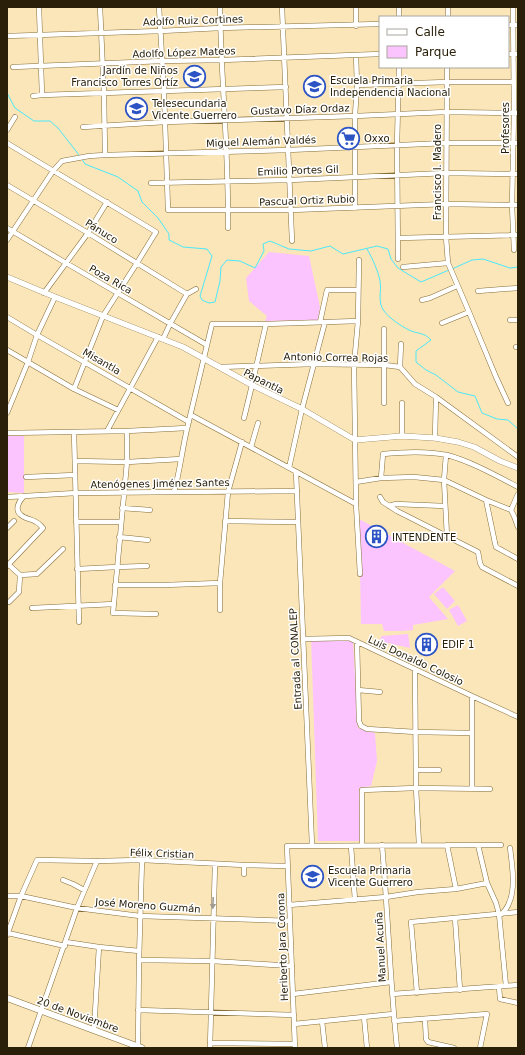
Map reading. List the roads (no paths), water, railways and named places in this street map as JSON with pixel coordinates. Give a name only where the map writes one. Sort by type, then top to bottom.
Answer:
[{"type":"main road","name":"20 de Noviembre","points":[[7,998],[140,1047]]},
{"type":"street","points":[[39,7],[42,95]]},
{"type":"street","points":[[100,7],[105,155]]},
{"type":"street","points":[[159,7],[167,154],[167,182]]},
{"type":"street","points":[[220,7],[227,152],[228,228]]},
{"type":"street","points":[[282,7],[292,241]]},
{"type":"street","points":[[356,7],[356,26]]},
{"type":"street","name":"Profesores","points":[[513,7],[510,25],[516,113],[516,174],[512,205],[516,236],[514,250]]},
{"type":"street","name":"Adolfo Ruiz Cortines","points":[[7,36],[379,24]]},
{"type":"street","points":[[510,25],[518,25]]},
{"type":"street","name":"Adolfo López Mateos","points":[[13,67],[379,54]]},
{"type":"street","points":[[355,208],[356,55]]},
{"type":"street","points":[[398,259],[397,145],[399,68]]},
{"type":"street","name":"Francisco I. Madero","points":[[447,68],[446,237],[448,265],[508,403]]},
{"type":"street","points":[[357,85],[447,82],[513,82]]},
{"type":"street","points":[[33,96],[286,87]]},
{"type":"street","name":"Gustavo Díaz Ordaz","points":[[83,127],[165,122],[287,119],[446,112],[516,113]]},
{"type":"street","points":[[7,130],[15,117]]},
{"type":"street","points":[[7,143],[156,232],[103,316],[74,389]]},
{"type":"street","name":"Miguel Alemán Valdés","points":[[53,171],[62,161],[89,156],[105,155],[288,150],[446,143],[516,143]]},
{"type":"street","points":[[7,240],[53,171]]},
{"type":"street","name":"Emilio Portes Gil","points":[[151,183],[290,180],[446,173],[516,174]]},
{"type":"street","name":"Pascual Ortiz Rubio","points":[[167,182],[168,210],[291,210],[446,204],[518,205]]},
{"type":"street","name":"Pánuco","points":[[7,185],[187,294]]},
{"type":"street","points":[[44,293],[88,233],[107,202]]},
{"type":"street","name":"Poza Rica","points":[[7,228],[207,345]]},
{"type":"street","points":[[399,238],[516,236]]},
{"type":"street","points":[[359,260],[358,321],[354,365],[356,504],[360,574]]},
{"type":"street","points":[[403,267],[448,265]]},
{"type":"street","name":"Papantla","points":[[7,277],[54,298],[184,347],[252,385],[302,409],[355,440]]},
{"type":"street","points":[[422,300],[458,286]]},
{"type":"street","points":[[478,291],[518,288]]},
{"type":"street","points":[[107,431],[130,387],[187,294],[196,289]]},
{"type":"street","points":[[289,468],[322,322],[327,290],[358,290]]},
{"type":"street","points":[[7,413],[28,362],[36,335],[54,298]]},
{"type":"street","points":[[442,323],[469,312]]},
{"type":"street","name":"Misantla","points":[[7,317],[189,422]]},
{"type":"street","points":[[510,320],[518,320]]},
{"type":"street","points":[[174,492],[180,469],[187,428],[212,324],[358,321]]},
{"type":"street","points":[[244,418],[266,324]]},
{"type":"street","points":[[384,329],[384,403]]},
{"type":"street","points":[[400,367],[401,344]]},
{"type":"street","points":[[7,350],[74,389],[118,410]]},
{"type":"street","name":"Antonio Correa Rojas","points":[[219,367],[313,364],[385,365],[400,367],[415,384],[436,397],[518,457]]},
{"type":"street","points":[[435,438],[436,397]]},
{"type":"street","points":[[402,403],[402,436]]},
{"type":"street","points":[[190,415],[356,504]]},
{"type":"street","points":[[251,448],[258,423]]},
{"type":"street","points":[[7,433],[127,431],[187,428]]},
{"type":"street","points":[[127,431],[126,462],[113,613],[156,614]]},
{"type":"street","points":[[74,432],[79,622]]},
{"type":"street","points":[[355,440],[402,436],[435,438],[458,442],[474,447],[500,461],[518,468]]},
{"type":"street","points":[[220,610],[220,583],[228,492],[242,442]]},
{"type":"street","points":[[381,478],[383,454],[405,452],[446,455],[462,460],[518,487]]},
{"type":"street","points":[[446,455],[444,480],[446,536]]},
{"type":"street","points":[[75,461],[126,462],[181,459]]},
{"type":"street","name":"Entrada al CONALEP","points":[[296,472],[312,845]]},
{"type":"street","points":[[26,476],[75,475]]},
{"type":"street","points":[[356,482],[381,478],[414,477],[444,480],[511,510],[518,527]]},
{"type":"street","name":"Atenógenes Jiménez Santes","points":[[7,497],[76,493],[297,491]]},
{"type":"street","points":[[511,510],[518,494]]},
{"type":"street","points":[[24,496],[19,502],[18,512],[22,516],[38,522],[43,528],[8,566],[20,575],[37,574],[63,549]]},
{"type":"street","points":[[380,496],[383,502],[389,506],[478,552],[482,567],[518,586]]},
{"type":"street","points":[[486,500],[496,547],[518,559]]},
{"type":"street","points":[[389,506],[396,504],[445,506]]},
{"type":"street","points":[[122,508],[150,510]]},
{"type":"street","points":[[7,528],[14,521]]},
{"type":"street","points":[[225,521],[298,522]]},
{"type":"street","points":[[76,522],[121,522]]},
{"type":"street","points":[[120,537],[148,540]]},
{"type":"street","points":[[78,569],[147,566]]},
{"type":"street","points":[[9,602],[19,592],[20,575]]},
{"type":"street","points":[[115,585],[220,583]]},
{"type":"street","points":[[32,608],[114,604]]},
{"type":"street","name":"Luis Donaldo Colosio","points":[[303,639],[349,638],[518,717]]},
{"type":"street","points":[[357,642],[359,721],[361,726],[367,729],[471,733]]},
{"type":"street","points":[[415,670],[416,788],[419,845]]},
{"type":"street","points":[[358,690],[380,692]]},
{"type":"street","points":[[472,696],[472,788]]},
{"type":"street","points":[[416,770],[439,770]]},
{"type":"street","points":[[362,846],[362,790],[416,788],[490,789]]},
{"type":"street","points":[[312,845],[501,845]]},
{"type":"street","name":"Heriberto Jara Corona","points":[[295,1046],[286,846],[312,845]]},
{"type":"street","name":"Manuel Acuña","points":[[382,845],[393,1014],[397,1048]]},
{"type":"street","points":[[447,845],[456,889]]},
{"type":"street","points":[[478,845],[487,883],[501,914],[506,986]]},
{"type":"street","points":[[351,846],[355,900]]},
{"type":"street","points":[[501,914],[510,903],[513,889],[510,848]]},
{"type":"street","name":"Félix Cristian","points":[[21,896],[37,860],[142,860],[287,866]]},
{"type":"street","points":[[140,1047],[138,1010],[142,860]]},
{"type":"street","points":[[28,1048],[77,908],[97,861]]},
{"type":"street","points":[[214,864],[210,1046],[295,1046]]},
{"type":"street","points":[[244,865],[244,874]]},
{"type":"street","points":[[512,865],[518,865]]},
{"type":"street","points":[[63,880],[84,890]]},
{"type":"street","points":[[289,905],[386,898],[418,892],[456,889],[487,883]]},
{"type":"street","name":"José Moreno Guzmán","points":[[7,896],[21,896],[77,908],[140,916],[290,921]]},
{"type":"street","points":[[21,896],[7,934],[65,944],[139,951]]},
{"type":"street","points":[[417,993],[411,922],[518,912]]},
{"type":"street","points":[[455,918],[460,990]]},
{"type":"street","points":[[94,1030],[99,947]]},
{"type":"street","points":[[139,960],[212,961],[292,966]]},
{"type":"street","points":[[293,994],[391,982]]},
{"type":"street","points":[[392,994],[518,985]]},
{"type":"street","points":[[499,987],[500,999],[518,1003]]},
{"type":"street","points":[[138,1010],[294,1015]]},
{"type":"street","points":[[294,1024],[393,1014]]},
{"type":"street","points":[[394,1022],[487,1014],[480,1048]]},
{"type":"street","points":[[364,1017],[367,1048]]},
{"type":"street","points":[[425,1019],[426,1039],[428,1042],[454,1048]]},
{"type":"street","points":[[322,1021],[325,1048]]},
{"type":"waterway","points":[[7,93],[15,108],[34,121],[50,121],[58,128],[79,155]]},
{"type":"waterway","points":[[82,159],[85,164],[118,177],[138,191],[142,202],[158,218],[169,234],[169,240],[183,247],[207,249],[212,256],[200,296],[202,300],[209,303],[215,302],[220,281],[221,267],[227,260],[240,261],[255,268],[264,251],[263,244],[270,241],[289,249],[311,251],[330,246],[343,254],[377,246],[388,249],[391,259],[398,268],[421,282],[449,270]]},
{"type":"waterway","points":[[367,249],[375,264],[379,277],[381,304],[386,314],[402,326],[426,336],[431,340],[416,351],[416,362],[458,392],[475,396],[482,413],[497,419],[508,420],[518,429]]},
{"type":"waterway","points":[[452,269],[472,260],[483,259],[510,268],[518,267]]},
{"type":"place","name":"Jardín de Niños Francisco Torres Ortíz","points":[[194,76]]},
{"type":"place","name":"Escuela Primaria Independencia Nacional","points":[[315,86]]},
{"type":"place","name":"Telesecundaria Vicente Guerrero","points":[[137,109]]},
{"type":"place","name":"Oxxo","points":[[348,138]]},
{"type":"place","name":"INTENDENTE","points":[[377,537]]},
{"type":"place","name":"EDIF 1","points":[[427,644]]},
{"type":"place","name":"Escuela Primaria Vicente Guerrero","points":[[312,876]]}]
